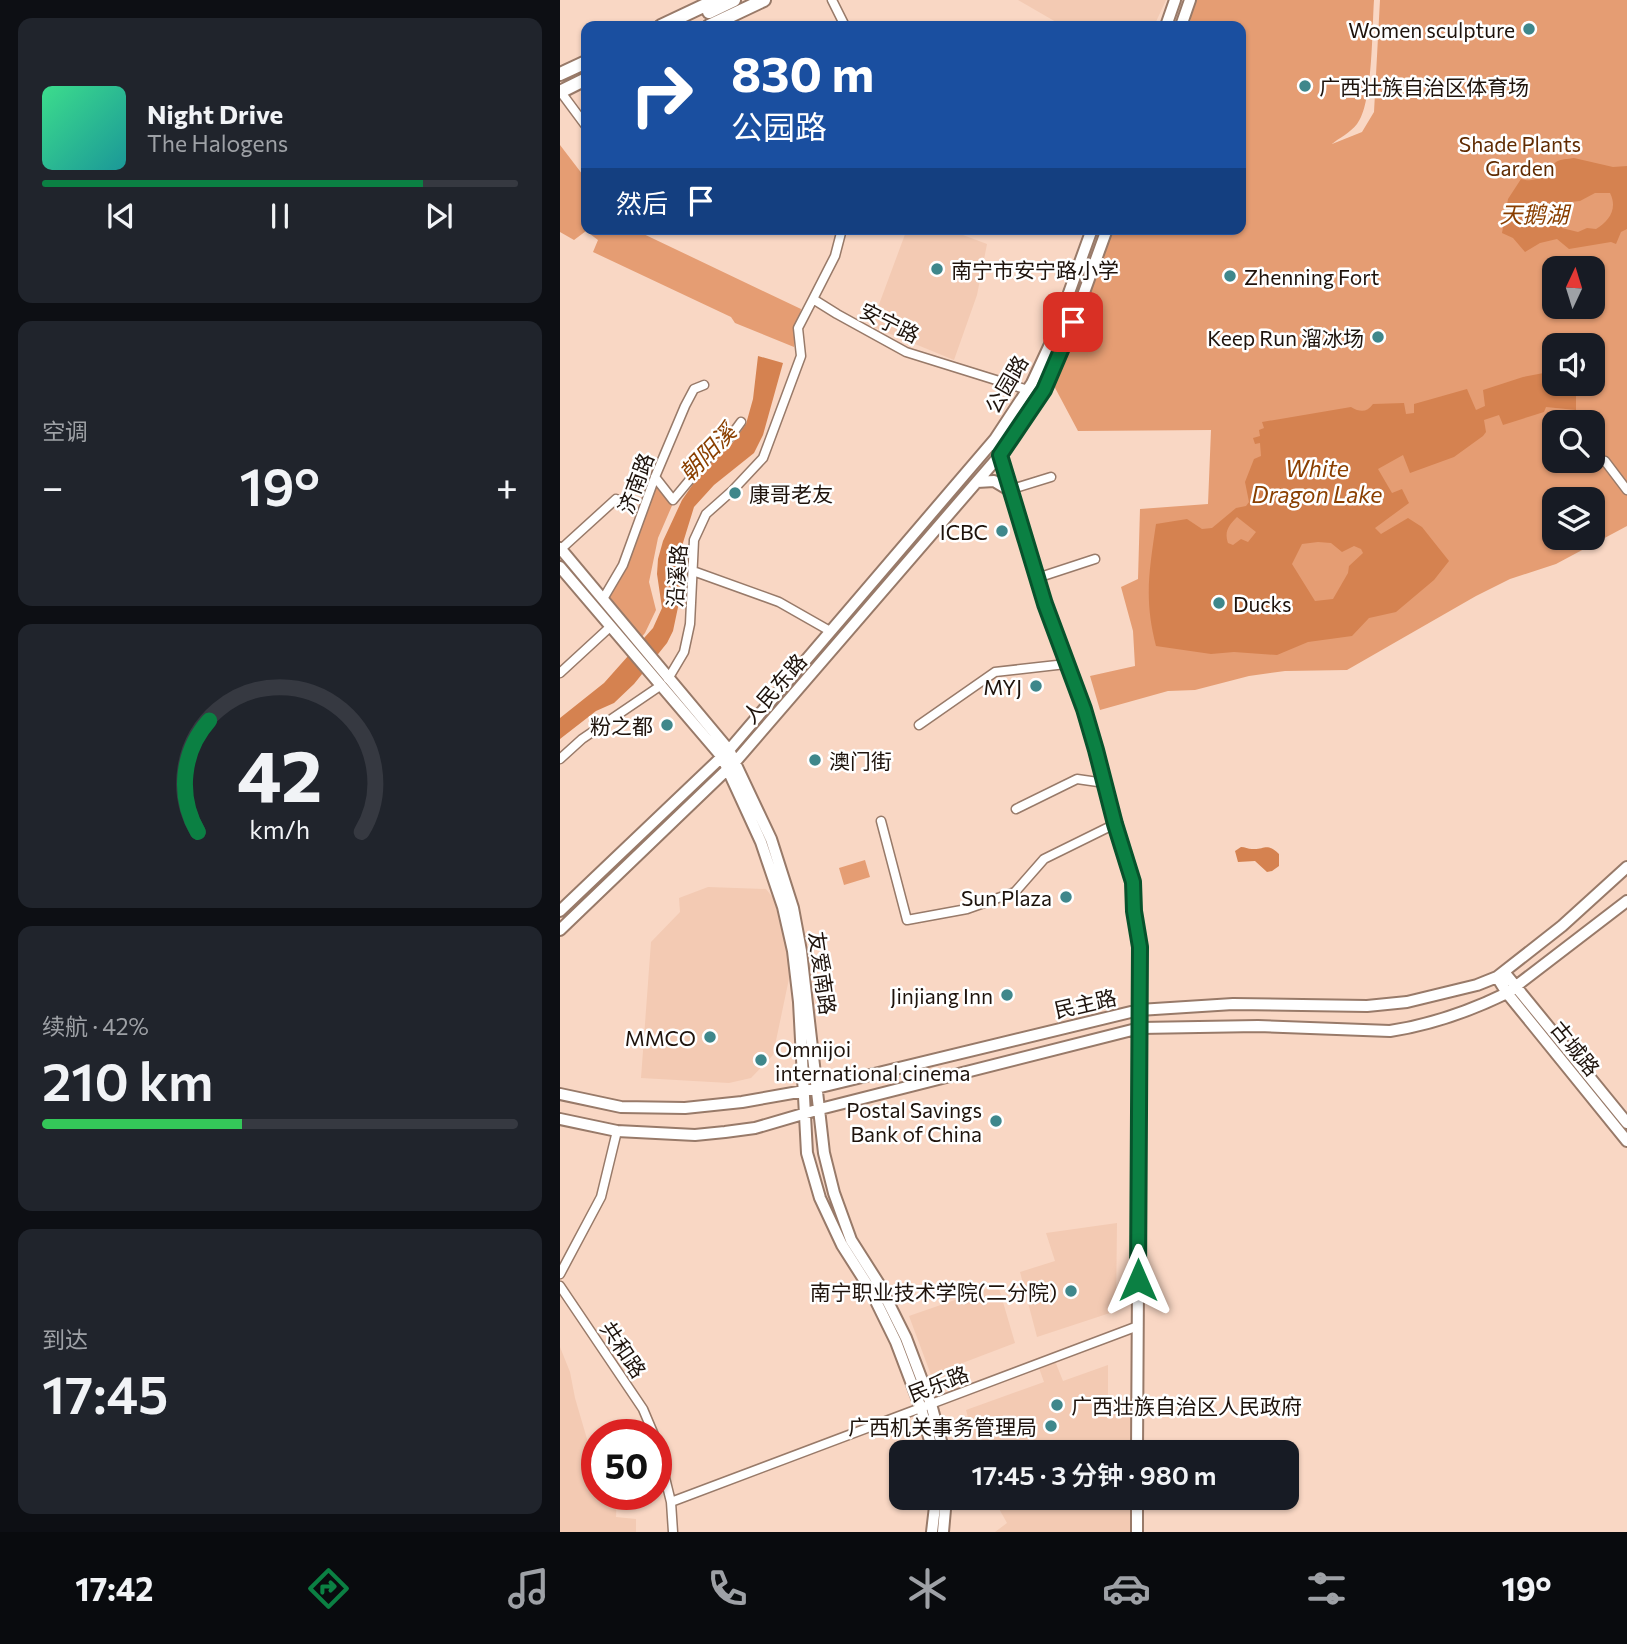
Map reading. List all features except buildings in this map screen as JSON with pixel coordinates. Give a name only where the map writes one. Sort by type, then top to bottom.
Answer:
[{"type":"highway","points":[[672,21],[716,0]]},
{"type":"highway","points":[[690,21],[734,0]]},
{"type":"highway","points":[[708,21],[752,0]]},
{"type":"highway","points":[[720,21],[764,0]]},
{"type":"highway","points":[[560,74],[581,64]]},
{"type":"highway","points":[[561,92],[581,75]]},
{"type":"highway","points":[[561,92],[581,82]]},
{"type":"highway","points":[[561,92],[581,86]]},
{"type":"main road","points":[[1168,21],[1175,0]]},
{"type":"main road","points":[[1183,21],[1190,0]]},
{"type":"main road","name":"公园路","points":[[995,439],[1028,390],[1052,340],[1090,235]]},
{"type":"main road","name":"公园路","points":[[1000,455],[1044,390],[1065,345],[1105,235]]},
{"type":"main road","points":[[995,439],[1037,578],[1084,709],[1133,882],[1134,911],[1140,947],[1138,1440]]},
{"type":"main road","name":"人民东路","points":[[560,911],[726,753],[995,439]]},
{"type":"main road","name":"人民东路","points":[[560,930],[732,765],[1000,455]]},
{"type":"main road","points":[[977,482],[994,481],[1009,490]]},
{"type":"main road","name":"友爱南路","points":[[561,548],[603,599],[617,629]]},
{"type":"main road","name":"友爱南路","points":[[560,567],[726,753],[771,839],[793,908],[803,964],[824,1153],[834,1193],[851,1240],[879,1284],[906,1338],[926,1406],[931,1440]]},
{"type":"main road","name":"友爱南路","points":[[732,765],[761,842],[793,951],[799,1002],[807,1153],[820,1198],[842,1245],[870,1289],[891,1331],[939,1440]]},
{"type":"main road","name":"民主路","points":[[560,1094],[621,1107],[685,1108],[742,1102],[804,1091],[1139,1010],[1233,1004],[1383,1005],[1407,1002],[1465,988],[1501,974],[1562,926],[1627,867]]},
{"type":"main road","name":"民主路","points":[[560,1119],[617,1131],[695,1135],[726,1132],[755,1128],[1140,1028],[1258,1027],[1390,1031],[1431,1022],[1484,1004],[1511,990],[1627,901]]},
{"type":"main road","name":"古城路","points":[[1501,974],[1627,1141]]},
{"type":"main road","name":"古城路","points":[[1511,990],[1627,1123]]},
{"type":"main road","points":[[932,1532],[935,1510]]},
{"type":"main road","points":[[943,1532],[946,1510]]},
{"type":"main road","points":[[1137,1510],[1137,1532]]},
{"type":"street","points":[[832,0],[842,21]]},
{"type":"street","points":[[561,92],[581,119]]},
{"type":"street","points":[[813,299],[835,256],[840,235]]},
{"type":"street","name":"安宁路","points":[[813,299],[906,352],[1028,390]]},
{"type":"street","name":"沿溪路","points":[[662,680],[684,652],[690,624],[694,540],[706,514],[763,458],[801,356],[798,328],[813,299]]},
{"type":"street","name":"济南路","points":[[603,599],[623,565],[654,477],[694,389],[704,385]]},
{"type":"street","points":[[654,477],[673,500],[707,458],[730,438],[741,422]]},
{"type":"street","points":[[1605,461],[1627,490]]},
{"type":"street","points":[[1009,490],[1051,477]]},
{"type":"street","points":[[561,548],[617,499]]},
{"type":"street","points":[[1037,578],[1095,559]]},
{"type":"street","points":[[693,570],[779,602],[830,631]]},
{"type":"street","points":[[560,673],[617,629]]},
{"type":"street","points":[[919,725],[995,672],[1066,664]]},
{"type":"street","points":[[560,759],[582,739],[662,680]]},
{"type":"street","points":[[1016,809],[1077,779],[1105,783]]},
{"type":"street","points":[[881,821],[907,920],[967,909],[1015,892],[1044,859],[1115,824]]},
{"type":"street","points":[[560,1274],[601,1197],[617,1131]]},
{"type":"street","name":"共和路","points":[[560,1286],[647,1419]]},
{"type":"street","name":"民乐路","points":[[672,1502],[1138,1326]]},
{"type":"street","points":[[672,1510],[673,1532]]},
{"type":"shaded area","points":[[1018,0],[1166,0],[1156,21],[1054,21]]},
{"type":"shaded area","name":"南宁市安宁路小学","points":[[905,235],[963,235],[987,244],[977,295],[954,360],[871,326]]},
{"type":"shaded area","points":[[708,887],[766,889],[774,899],[791,969],[773,1055],[751,1078],[729,1083],[641,1078],[651,942],[680,912],[679,898]]},
{"type":"shaded area","name":"南宁职业技术学院(二分院)","points":[[1117,1223],[1116,1311],[1037,1337],[1020,1272],[1055,1261],[1046,1233]]},
{"type":"shaded area","points":[[998,1285],[1015,1343],[931,1375],[909,1316]]},
{"type":"shaded area","points":[[560,1347],[570,1372],[581,1419],[581,1510],[616,1510],[616,1517],[636,1519],[636,1532],[560,1532]]},
{"type":"shaded area","name":"广西壮族自治区人民政府","points":[[1055,1361],[1063,1381],[1108,1365],[1108,1398],[1131,1399],[1131,1440],[974,1440],[966,1410],[1044,1382],[1039,1368]]},
{"type":"shaded area","points":[[1000,1510],[1131,1510],[1131,1532],[995,1532],[1007,1523]]},
{"type":"green space","name":"Shade Plants Garden","points":[[1195,0],[1374,0],[1366,101],[1357,124],[1332,144],[1362,132],[1374,112],[1380,0],[1627,0],[1627,526],[1605,538],[1605,487],[1542,487],[1542,550],[1582,550],[1556,564],[1510,579],[1476,596],[1347,670],[1285,671],[1249,676],[1195,690],[1168,691],[1100,710],[1090,676],[1135,666],[1133,631],[1121,587],[1138,579],[1140,509],[1208,504],[1211,430],[1078,431],[1053,384],[1112,235],[1246,235],[1246,21],[1190,21],[1191,6]]},
{"type":"green space","points":[[560,145],[581,172],[581,235],[574,240],[560,232]]},
{"type":"green space","points":[[591,235],[646,235],[801,309],[794,347],[735,323],[731,317],[593,252],[598,240]]},
{"type":"green space","points":[[658,479],[674,501],[658,538],[649,582],[656,610],[640,639],[607,599],[626,565]]},
{"type":"green space","points":[[865,860],[870,877],[844,885],[839,868]]},
{"type":"water","name":"天鹅湖","points":[[1574,158],[1613,167],[1627,166],[1627,229],[1621,232],[1616,244],[1611,242],[1569,249],[1557,239],[1540,243],[1525,252],[1513,238],[1502,233],[1508,199],[1521,179],[1537,179],[1558,161]],"holes":[[[1595,193],[1610,193],[1613,209],[1601,226],[1578,232],[1562,228],[1563,211],[1570,202],[1580,201]]]},
{"type":"water","points":[[758,356],[783,363],[763,435],[754,453],[714,485],[694,507],[678,559],[681,593],[673,631],[667,643],[634,684],[614,703],[596,711],[560,739],[560,718],[604,683],[653,628],[662,608],[657,574],[663,541],[682,500],[709,461],[731,445],[746,424],[753,399]]},
{"type":"water","name":"White Dragon Lake","points":[[1542,373],[1542,396],[1576,396],[1576,410],[1546,407],[1542,413],[1503,425],[1499,415],[1484,420],[1486,432],[1483,436],[1454,457],[1410,473],[1403,455],[1378,469],[1392,493],[1402,489],[1409,503],[1375,528],[1381,534],[1408,518],[1422,527],[1449,561],[1434,580],[1396,612],[1369,618],[1352,636],[1308,642],[1277,655],[1234,652],[1211,654],[1156,646],[1150,614],[1149,585],[1156,524],[1187,519],[1202,529],[1212,528],[1236,508],[1246,506],[1249,502],[1245,482],[1254,459],[1261,456],[1260,443],[1255,444],[1253,438],[1260,436],[1259,430],[1264,428],[1262,422],[1351,407],[1364,411],[1373,404],[1404,403],[1406,414],[1414,413],[1414,404],[1467,389],[1476,410],[1485,406],[1483,390]],"holes":[[[1237,517],[1256,532],[1248,542],[1241,539],[1233,545],[1228,543],[1227,532]],[[1331,543],[1342,552],[1354,546],[1363,553],[1349,566],[1348,573],[1333,599],[1315,601],[1292,564],[1302,544]]]},
{"type":"water","points":[[1241,847],[1271,848],[1279,854],[1279,866],[1267,872],[1255,861],[1238,862],[1235,851]]},
{"type":"place","name":"Women sculpture","points":[[1529,29]]},
{"type":"place","name":"广西壮族自治区体育场","points":[[1305,86]]},
{"type":"place","name":"南宁市安宁路小学","points":[[937,269]]},
{"type":"place","name":"Zhenning Fort","points":[[1230,276]]},
{"type":"place","name":"Keep Run 溜冰场","points":[[1378,337]]},
{"type":"place","name":"康哥老友","points":[[735,493]]},
{"type":"place","name":"ICBC","points":[[1002,531]]},
{"type":"place","name":"Ducks","points":[[1219,603]]},
{"type":"place","name":"MYJ","points":[[1036,686]]},
{"type":"place","name":"粉之都","points":[[667,725]]},
{"type":"place","name":"澳门街","points":[[815,760]]},
{"type":"place","name":"Sun Plaza","points":[[1066,897]]},
{"type":"place","name":"Jinjiang Inn","points":[[1007,995]]},
{"type":"place","name":"MMCO","points":[[710,1037]]},
{"type":"place","name":"Omnijoi international cinema","points":[[761,1060]]},
{"type":"place","name":"Postal Savings Bank of China","points":[[996,1121]]},
{"type":"place","name":"南宁职业技术学院(二分院)","points":[[1071,1291]]},
{"type":"place","name":"广西壮族自治区人民政府","points":[[1057,1405]]},
{"type":"place","name":"广西机关事务管理局","points":[[1051,1426]]},
{"type":"route","points":[[1073,322],[1044,390],[1000,455],[1045,604],[1084,709],[1133,882],[1134,911],[1140,947],[1138,1280]]},
{"type":"water label","name":"朝阳溪","points":[[707,452]]}]
